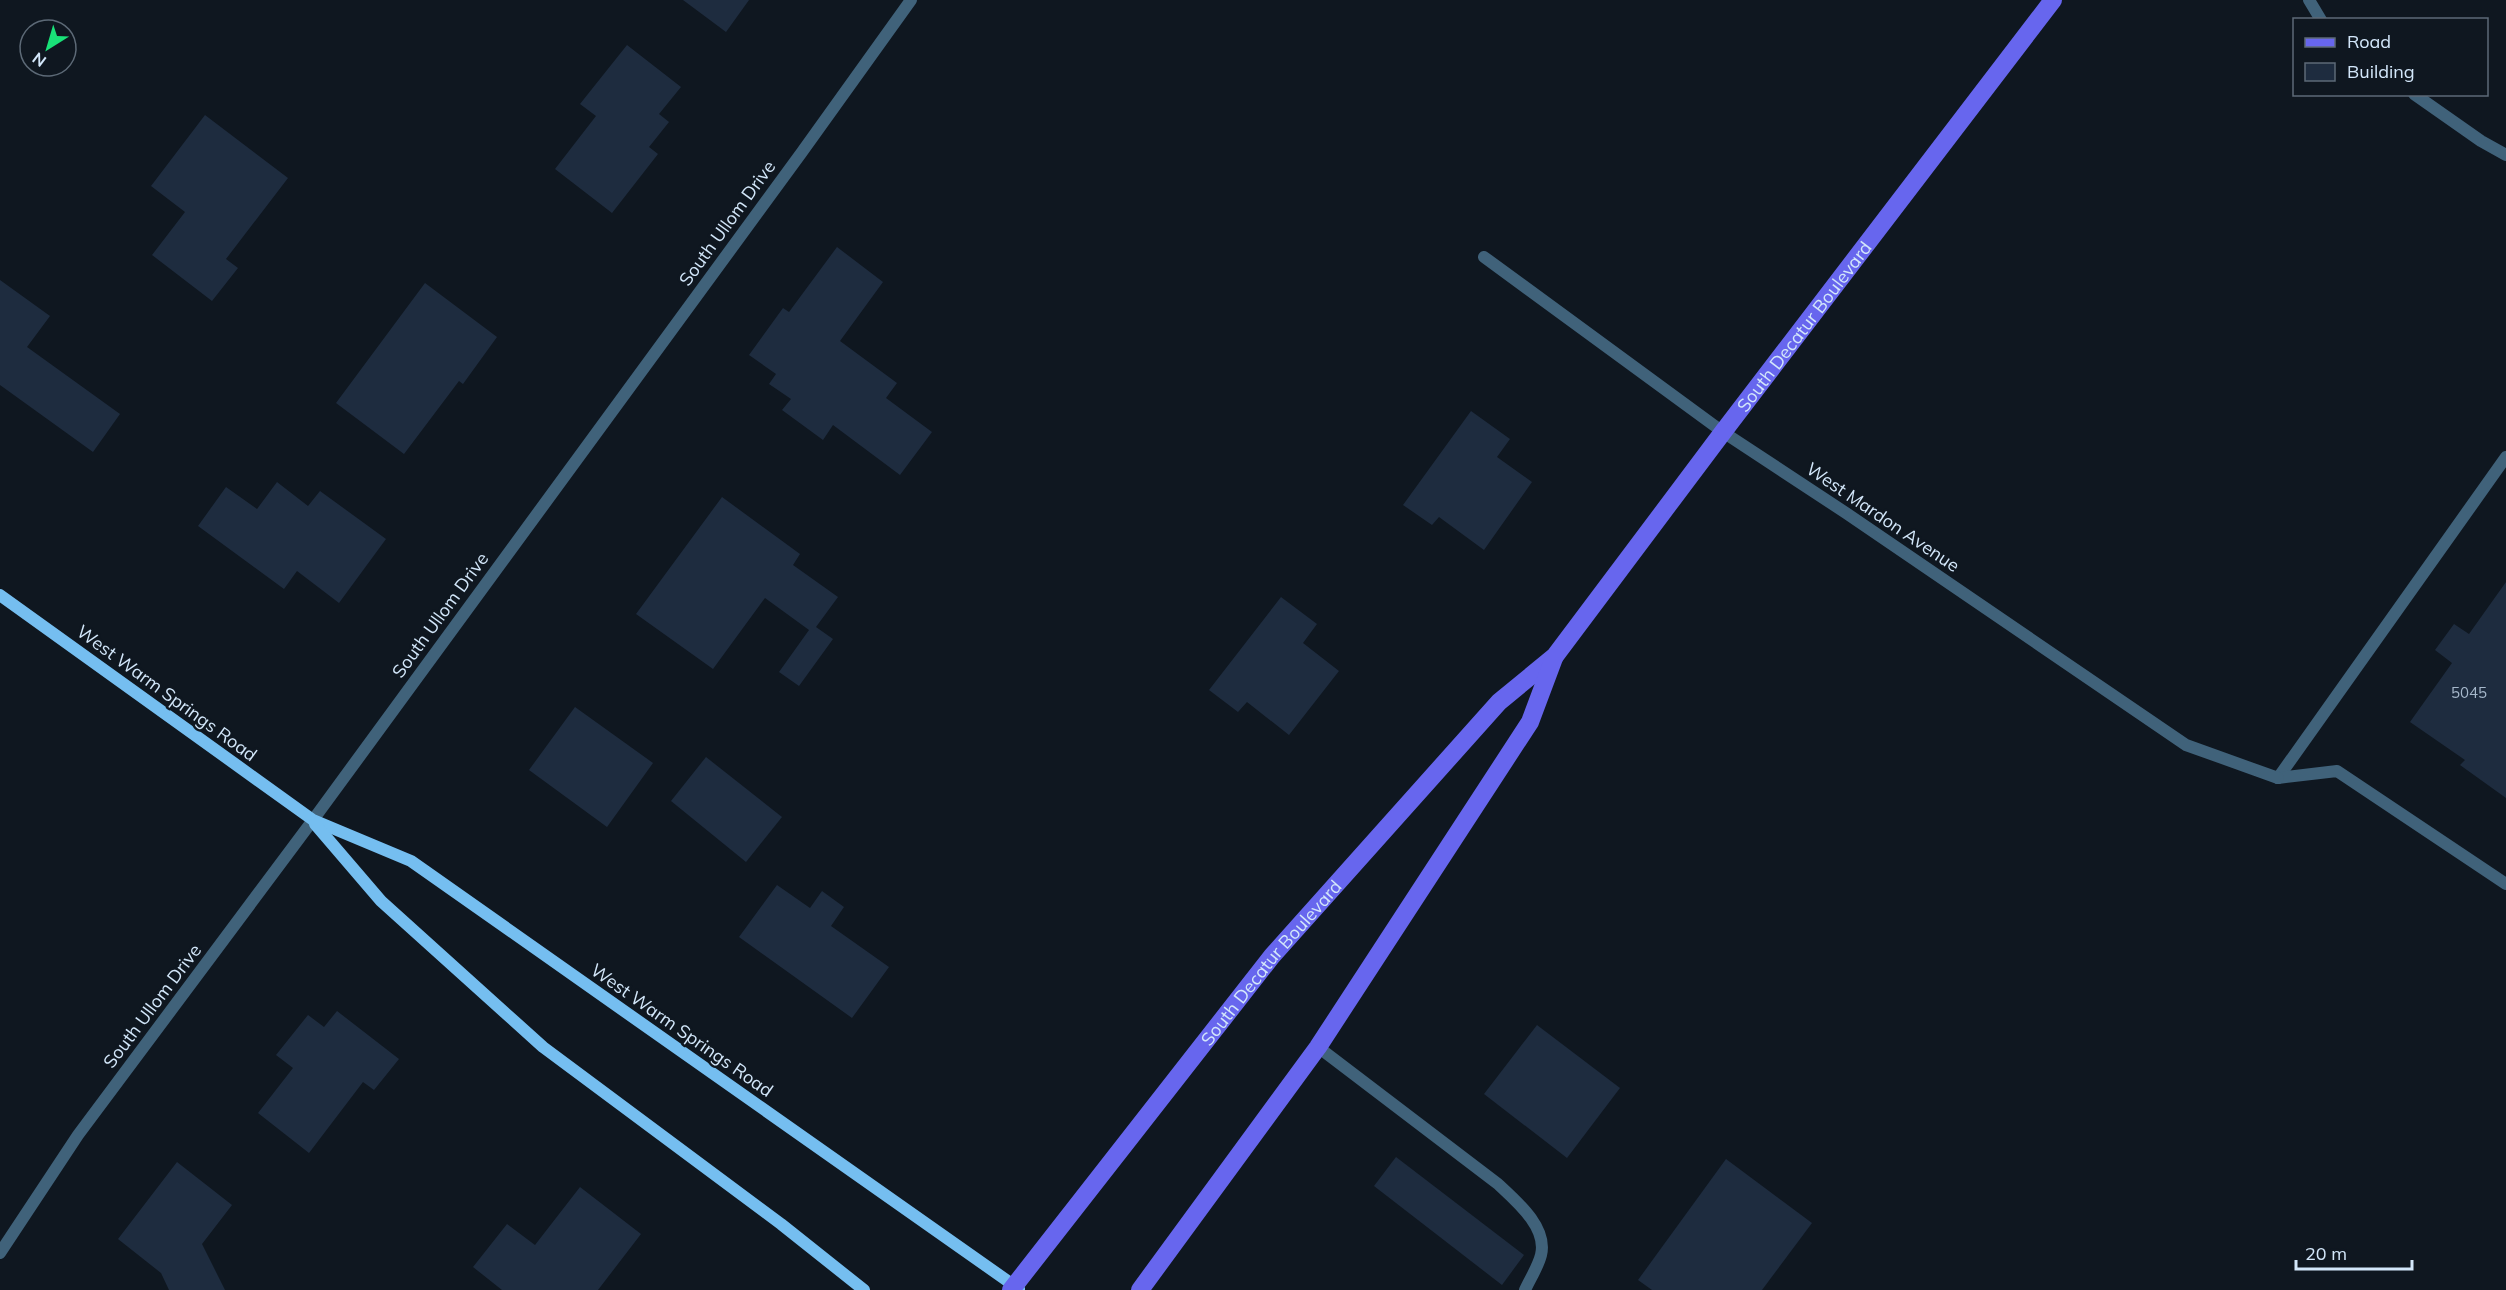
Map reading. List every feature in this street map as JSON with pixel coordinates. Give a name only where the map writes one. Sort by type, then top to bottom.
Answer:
[{"type":"main road","name":"South Decatur Boulevard","points":[[1015,1289],[1272,956],[1499,702],[1555,656],[2053,0]]},
{"type":"main road","name":"West Warm Springs Road","points":[[0,596],[313,820],[411,861],[1015,1289]]},
{"type":"main road","name":"South Decatur Boulevard","points":[[1140,1290],[1318,1047],[1530,722],[1555,656]]},
{"type":"main road","name":"West Warm Springs Road","points":[[313,820],[381,901],[543,1047],[781,1224],[864,1290]]},
{"type":"street","name":"South Ullom Drive","points":[[0,1253],[78,1135],[313,820],[911,0]]},
{"type":"street","points":[[2309,0],[2320,18]]},
{"type":"street","points":[[2417,96],[2481,141],[2506,155]]},
{"type":"street","name":"West Mardon Avenue","points":[[1484,257],[1723,432],[2186,745],[2278,778]]},
{"type":"street","points":[[2278,778],[2506,457]]},
{"type":"street","points":[[2278,778],[2337,771],[2506,884]]},
{"type":"street","points":[[1318,1047],[1498,1184],[1523,1207],[1539,1234],[1541,1253],[1525,1290]]},
{"type":"building","points":[[683,0],[749,0],[726,32]]},
{"type":"building","points":[[627,45],[681,87],[659,114],[669,122],[649,147],[658,154],[612,213],[555,169],[596,116],[580,104]]},
{"type":"building","points":[[205,115],[288,178],[226,259],[238,268],[212,301],[152,255],[185,212],[151,186]]},
{"type":"building","points":[[837,247],[883,282],[840,341],[897,383],[886,398],[932,432],[900,475],[833,425],[823,440],[782,410],[791,399],[769,384],[776,374],[749,355],[783,308],[789,312]]},
{"type":"building","points":[[0,280],[50,316],[27,347],[120,414],[93,452],[0,385]]},
{"type":"building","points":[[425,283],[497,337],[463,384],[459,381],[404,454],[336,403]]},
{"type":"building","points":[[1471,411],[1510,439],[1497,457],[1532,482],[1484,550],[1439,517],[1432,525],[1403,505]]},
{"type":"building","points":[[277,482],[308,506],[320,491],[386,539],[339,603],[297,571],[284,589],[198,526],[226,487],[257,509]]},
{"type":"building","points":[[722,497],[800,554],[793,565],[838,597],[816,627],[833,639],[799,686],[779,672],[809,630],[765,598],[713,669],[636,614]]},
{"type":"building","points":[[2506,582],[2506,798],[2460,765],[2465,760],[2410,722],[2452,663],[2435,650],[2454,624],[2469,634]]},
{"type":"building","points":[[1281,597],[1317,624],[1303,643],[1339,671],[1289,735],[1247,702],[1238,712],[1209,690]]},
{"type":"building","points":[[575,707],[653,763],[607,827],[529,770]]},
{"type":"building","points":[[706,757],[782,817],[746,862],[671,801]]},
{"type":"building","points":[[777,885],[810,908],[822,891],[844,907],[831,926],[889,967],[852,1018],[739,937]]},
{"type":"building","points":[[337,1011],[399,1059],[374,1090],[363,1082],[309,1153],[258,1113],[293,1068],[276,1055],[308,1015],[324,1027]]},
{"type":"building","points":[[1537,1025],[1620,1088],[1567,1158],[1484,1094]]},
{"type":"building","points":[[1396,1157],[1524,1255],[1502,1285],[1374,1186]]},
{"type":"building","points":[[1726,1159],[1812,1223],[1762,1290],[1652,1290],[1638,1280]]},
{"type":"building","points":[[177,1162],[232,1205],[202,1244],[225,1290],[169,1290],[161,1273],[118,1239]]},
{"type":"building","points":[[580,1187],[641,1234],[598,1290],[502,1290],[473,1267],[507,1224],[535,1245]]}]
